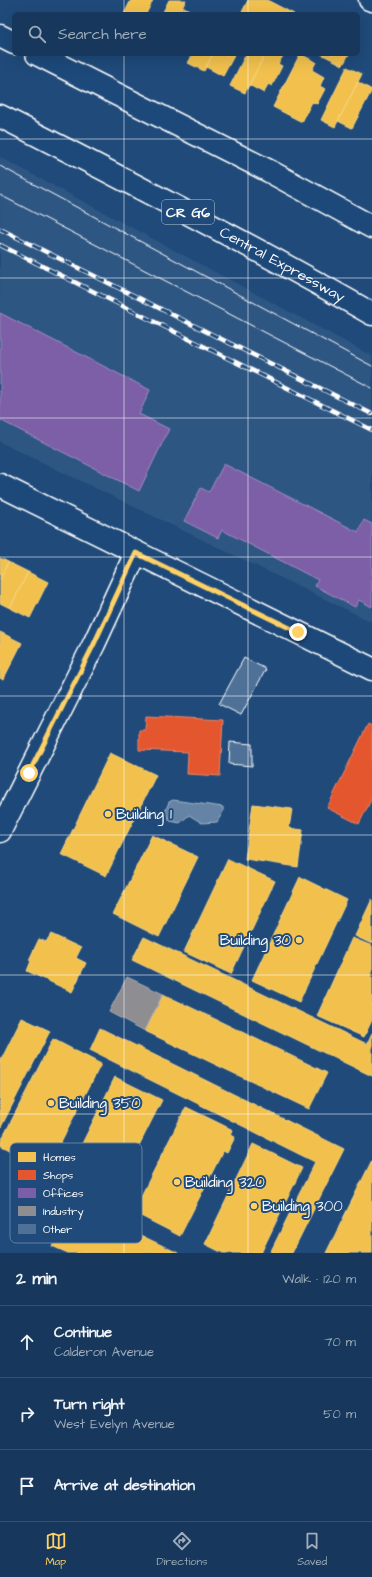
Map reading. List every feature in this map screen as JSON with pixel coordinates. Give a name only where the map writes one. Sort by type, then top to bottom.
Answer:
[{"type":"main road","points":[[0,36],[12,42]]},
{"type":"main road","points":[[41,56],[262,167],[372,227]]},
{"type":"main road","name":"Central Expressway","points":[[0,116],[135,184],[237,238],[372,314]]},
{"type":"main road","points":[[0,485],[372,669]]},
{"type":"main road","points":[[0,831],[92,649],[136,553]]},
{"type":"shaded area","points":[[0,157],[372,356],[372,622],[0,442]]},
{"type":"shaded area","points":[[173,800],[223,807],[223,812],[217,822],[202,823],[189,815],[180,823],[170,821],[165,812],[169,802]]},
{"type":"building: Homes","points":[[131,0],[153,0],[147,12],[125,12]]},
{"type":"building: Homes","points":[[169,0],[186,0],[180,12],[163,12]]},
{"type":"building: Homes","points":[[248,0],[267,0],[290,12],[242,12]]},
{"type":"building: Homes","points":[[184,7],[191,11],[190,12],[181,12]]},
{"type":"building: Homes","points":[[192,56],[212,56],[204,71],[188,63]]},
{"type":"building: Homes","points":[[212,56],[234,56],[223,76],[206,67]]},
{"type":"building: Homes","points":[[245,56],[264,56],[245,93],[230,86]]},
{"type":"building: Homes","points":[[264,56],[283,56],[278,64],[282,66],[272,86],[268,84],[264,93],[249,85]]},
{"type":"building: Homes","points":[[299,56],[304,56],[316,62],[312,70],[324,77],[320,86],[325,89],[317,104],[312,102],[302,122],[273,107]]},
{"type":"building: Homes","points":[[325,56],[348,56],[343,65]]},
{"type":"building: Homes","points":[[347,67],[362,74],[335,127],[321,120]]},
{"type":"building: Homes","points":[[358,82],[372,90],[352,128],[338,121]]},
{"type":"building: Homes","points":[[0,558],[8,562],[0,579]]},
{"type":"building: Homes","points":[[8,562],[28,572],[10,608],[0,603],[0,579]]},
{"type":"building: Homes","points":[[28,572],[48,582],[30,618],[10,608]]},
{"type":"building: Homes","points":[[0,632],[22,643],[3,680],[0,678]]},
{"type":"building: Homes","name":"Building 1","points":[[110,753],[156,775],[106,876],[61,854]]},
{"type":"building: Homes","points":[[253,804],[292,809],[289,828],[303,830],[298,867],[245,859]]},
{"type":"building: Homes","points":[[152,835],[198,857],[159,937],[113,914]]},
{"type":"building: Homes","points":[[228,859],[275,881],[231,974],[184,952]]},
{"type":"building: Homes","name":"Building 30","points":[[300,877],[347,900],[299,1002],[252,980]]},
{"type":"building: Homes","points":[[372,899],[372,944],[355,936]]},
{"type":"building: Homes","points":[[51,934],[81,948],[76,958],[86,963],[72,992],[27,971],[31,961],[29,960],[39,939],[46,942]]},
{"type":"building: Homes","points":[[144,937],[367,1044],[372,1033],[372,1076],[132,960]]},
{"type":"building: Homes","points":[[352,938],[372,946],[372,1020],[364,1037],[317,1016]]},
{"type":"building: Homes","points":[[163,994],[327,1073],[309,1109],[145,1031]]},
{"type":"building: Homes","points":[[22,1018],[50,1031],[0,1129],[0,1062]]},
{"type":"building: Homes","points":[[100,1028],[344,1149],[292,1253],[270,1253],[315,1162],[90,1050]]},
{"type":"building: Homes","name":"Building 350","points":[[53,1039],[101,1064],[60,1143],[10,1143],[10,1150],[0,1145]]},
{"type":"building: Homes","points":[[115,1077],[162,1100],[140,1143],[82,1143]]},
{"type":"building: Homes","name":"Building 320","points":[[186,1107],[233,1130],[230,1135],[235,1137],[227,1153],[223,1151],[180,1236],[142,1217],[142,1194]]},
{"type":"building: Homes","name":"Building 300","points":[[253,1144],[302,1168],[261,1253],[223,1253],[205,1244]]},
{"type":"building: Homes","points":[[372,1160],[372,1253],[326,1253]]},
{"type":"building: Homes","points":[[142,1236],[178,1253],[68,1253],[52,1246],[53,1243],[142,1243]]},
{"type":"building: Shops","points":[[146,716],[223,720],[220,776],[187,774],[188,752],[139,750],[139,730],[145,730]]},
{"type":"building: Shops","points":[[368,724],[372,726],[372,798],[359,824],[327,808]]},
{"type":"building: Offices","points":[[0,313],[150,390],[139,414],[169,429],[139,491],[0,420]]},
{"type":"building: Offices","points":[[224,464],[358,532],[364,520],[372,524],[372,607],[359,600],[355,607],[315,586],[318,580],[222,530],[218,538],[184,521],[201,488],[209,492]]},
{"type":"building: Industry","points":[[127,977],[163,994],[145,1031],[109,1012]]},
{"type":"building: Other","points":[[244,658],[266,669],[241,715],[219,704]]},
{"type":"building: Other","points":[[230,742],[252,744],[252,766],[229,764]]},
{"type":"tram line","points":[[0,166],[372,366]]},
{"type":"tram line","points":[[0,195],[372,388]]},
{"type":"railway","points":[[0,229],[372,414]]},
{"type":"railway","points":[[0,245],[372,430]]},
{"type":"place","name":"Building 1","points":[[108,814]]},
{"type":"place","name":"Building 30","points":[[299,940]]},
{"type":"place","name":"Building 350","points":[[51,1103]]},
{"type":"place","name":"Building 320","points":[[177,1182]]},
{"type":"place","name":"Building 300","points":[[254,1206]]},
{"type":"route","points":[[29,773],[94,644],[136,553],[298,632]]}]
